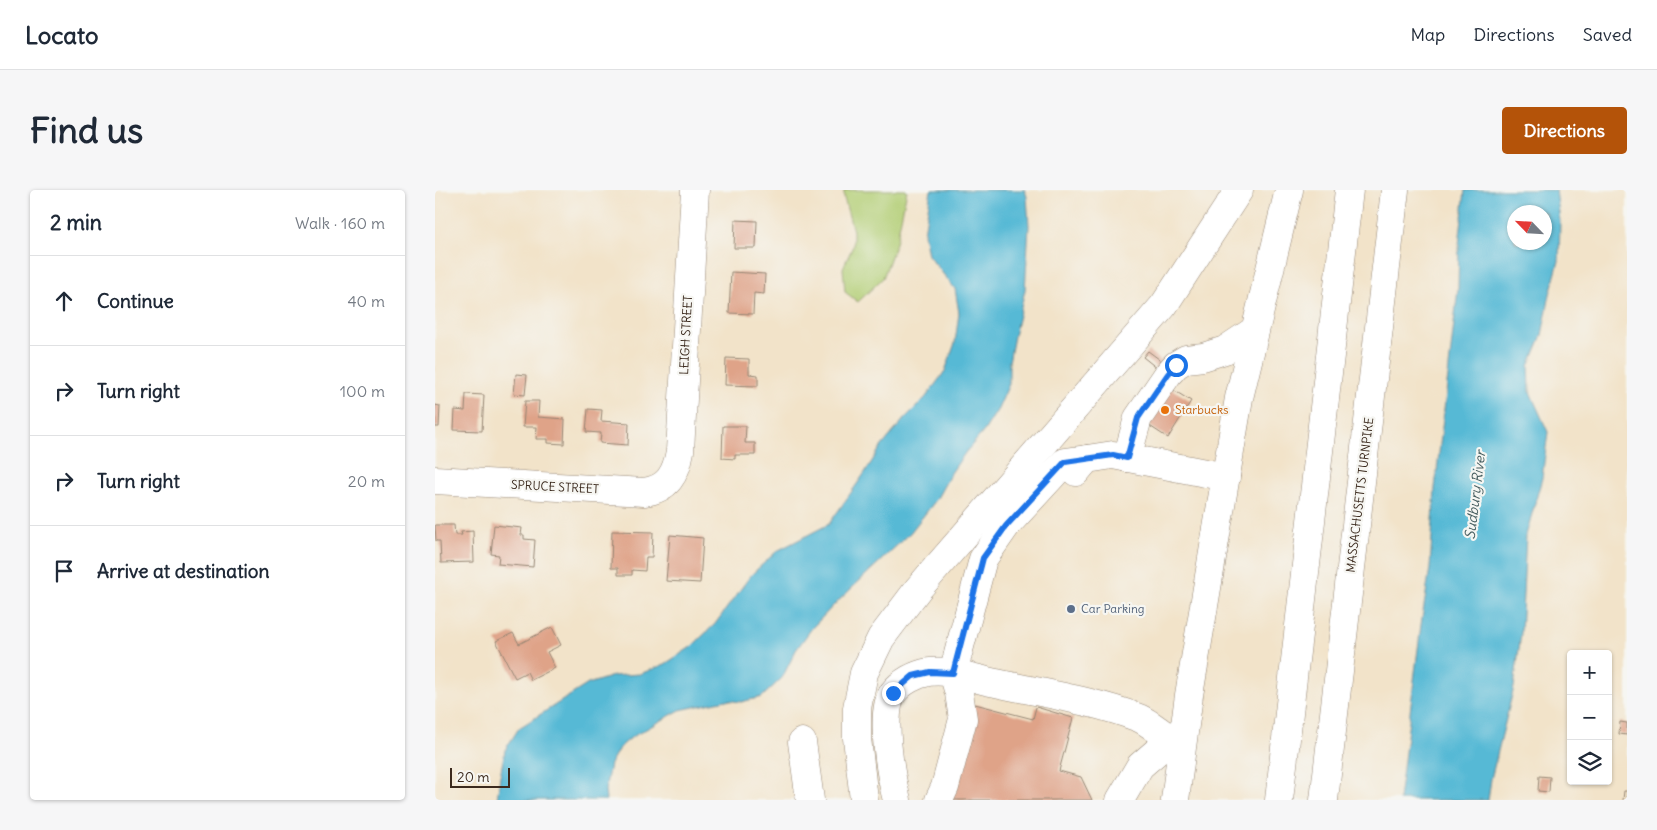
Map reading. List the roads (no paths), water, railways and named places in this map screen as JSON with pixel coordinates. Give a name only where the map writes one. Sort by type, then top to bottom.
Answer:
[{"type":"main road","name":"LEIGH STREET","points":[[670,478],[679,460],[680,451],[695,190]]},
{"type":"main road","points":[[864,800],[857,738],[857,708],[864,673],[881,638],[918,589],[1164,305],[1239,190]]},
{"type":"main road","points":[[1175,800],[1178,734],[1239,398],[1289,190]]},
{"type":"main road","points":[[1279,800],[1349,190]]},
{"type":"main road","name":"MASSACHUSETTS TURNPIKE","points":[[1324,800],[1395,190]]},
{"type":"main road","points":[[1127,458],[1138,418],[1176,365],[1186,359],[1203,357],[1225,350],[1255,330]]},
{"type":"main road","points":[[939,800],[945,787],[963,719],[959,693],[953,673],[983,558],[1006,526],[1065,462],[1113,455],[1226,478]]},
{"type":"main road","points":[[1041,510],[1087,459]]},
{"type":"main road","name":"SPRUCE STREET","points":[[435,480],[644,492],[654,491],[663,486],[670,478]]},
{"type":"main road","points":[[893,799],[885,712],[893,693],[913,676],[930,672],[953,673],[1055,695],[1141,719],[1178,734]]},
{"type":"main road","points":[[1120,800],[1140,766],[1178,734]]},
{"type":"main road","points":[[802,742],[809,800]]},
{"type":"water","points":[[931,190],[1025,190],[1029,226],[1025,290],[1009,362],[1009,384],[998,409],[984,431],[951,473],[936,500],[910,533],[812,628],[796,650],[782,678],[762,697],[741,702],[726,700],[680,710],[632,737],[619,748],[610,764],[605,790],[606,800],[497,800],[505,750],[519,728],[588,684],[613,676],[640,674],[665,664],[691,647],[715,624],[751,575],[777,551],[829,524],[881,447],[905,418],[926,397],[945,371],[955,343],[959,313],[955,289],[928,255],[924,233]]},
{"type":"water","name":"Sudbury River","points":[[1465,190],[1556,190],[1560,221],[1559,261],[1542,335],[1529,366],[1530,392],[1548,432],[1542,478],[1526,535],[1521,633],[1514,687],[1491,779],[1488,800],[1399,800],[1430,568],[1435,488],[1458,289],[1459,245]]},
{"type":"place","name":"Starbucks","points":[[1165,410]]},
{"type":"place","name":"Car Parking","points":[[1071,609]]}]
